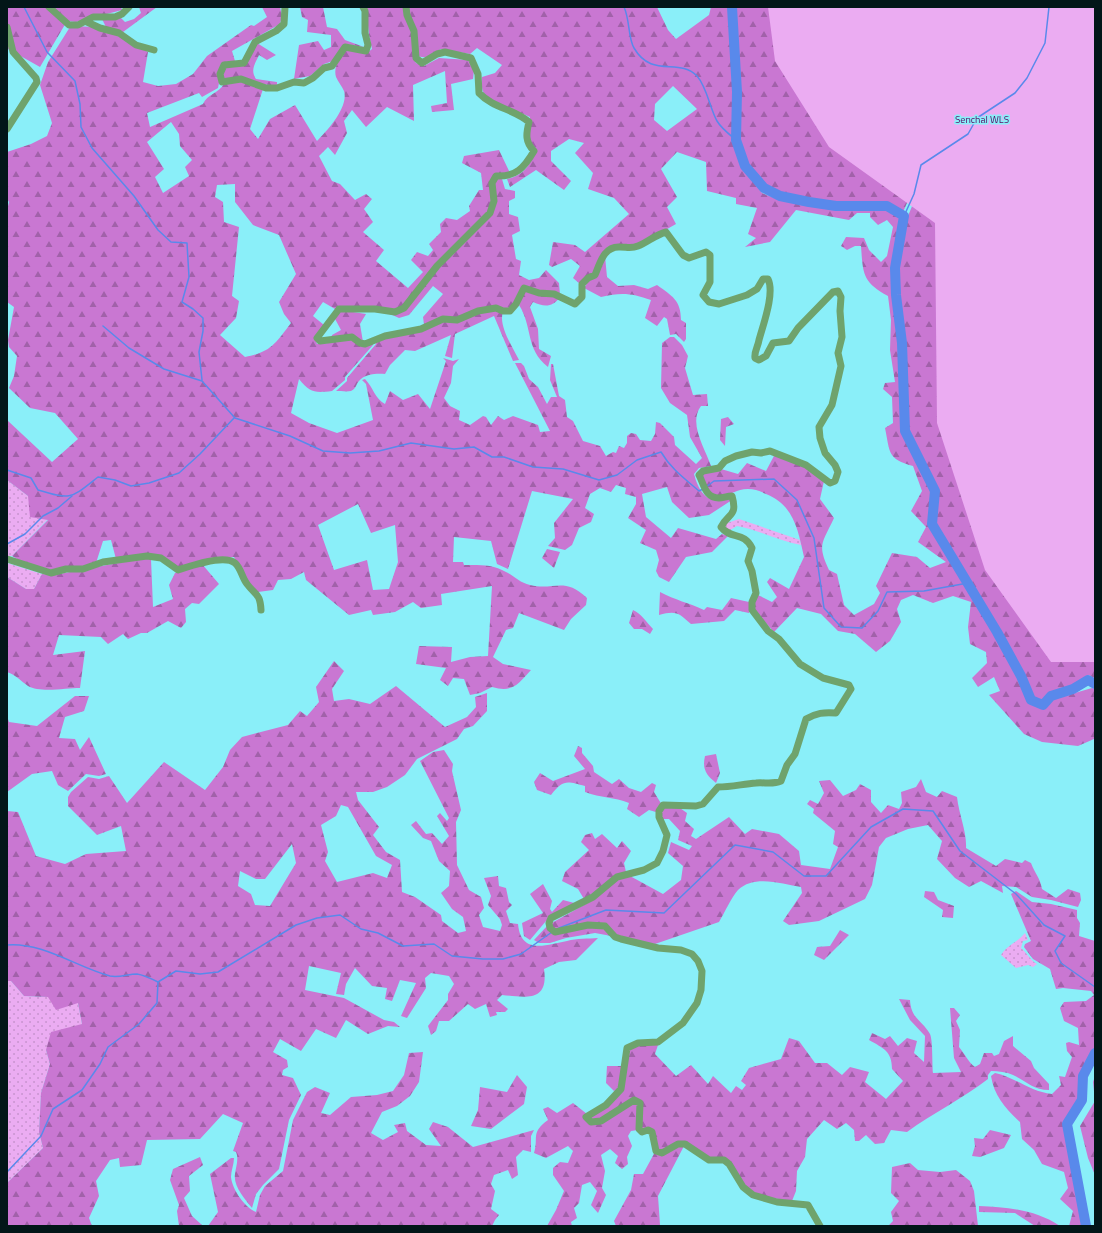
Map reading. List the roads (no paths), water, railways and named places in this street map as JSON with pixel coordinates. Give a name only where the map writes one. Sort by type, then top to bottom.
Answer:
[{"type":"street","points":[[49,7],[69,25],[78,25],[87,22],[94,17],[115,17],[122,14],[129,7]]},
{"type":"street","points":[[285,7],[284,24],[276,31],[255,42],[244,63],[224,65],[220,74],[222,82],[241,79],[266,88],[277,88],[294,82],[304,83],[313,78],[324,68],[332,66],[345,47],[366,51],[368,45],[365,33],[365,11],[363,7]]},
{"type":"street","points":[[406,7],[407,14],[414,30],[416,58],[422,63],[437,54],[445,52],[471,58],[478,74],[478,93],[486,101],[523,117],[529,122],[526,134],[528,144],[534,151],[527,164],[517,173],[507,176],[496,176],[492,183],[494,202],[490,213],[436,266],[404,308],[395,312],[375,309],[339,308],[317,338],[320,341],[352,337],[360,343],[365,344],[385,336],[421,329],[443,319],[457,320],[478,311],[496,308],[503,311],[510,311],[516,304],[524,288],[539,293],[554,294],[575,304],[578,303],[582,297],[582,284],[588,278],[595,275],[606,252],[612,247],[628,249],[637,247],[658,234],[666,232],[682,255],[689,258],[706,252],[710,255],[710,282],[703,295],[709,302],[719,304],[747,295],[757,289],[763,279],[768,279],[771,286],[764,326],[754,353],[755,358],[759,360],[766,356],[772,343],[789,341],[798,328],[833,292],[838,290],[841,297],[840,310],[842,337],[838,353],[841,366],[832,405],[819,427],[820,438],[825,453],[838,472],[835,481],[830,483],[806,465],[786,459],[778,453],[770,451],[761,453],[752,452],[736,456],[725,460],[719,468],[703,471],[699,475],[705,491],[709,494],[718,498],[732,496],[734,503],[733,514],[723,522],[721,527],[726,533],[742,536],[748,540],[752,548],[748,561],[752,571],[756,593],[752,602],[752,610],[768,631],[779,639],[800,664],[823,678],[849,685],[851,689],[836,713],[825,712],[813,715],[806,719],[797,749],[787,765],[781,781],[775,784],[757,783],[718,787],[703,804],[696,806],[663,805],[659,811],[659,817],[667,835],[663,851],[657,863],[644,870],[617,877],[593,898],[551,918],[549,923],[550,928],[555,932],[588,925],[605,926],[614,936],[621,940],[658,948],[681,950],[692,954],[698,961],[702,971],[701,990],[697,1003],[683,1023],[658,1042],[638,1043],[627,1048],[621,1089],[606,1105],[586,1117],[591,1122],[601,1121],[634,1100],[640,1103],[639,1129],[642,1132],[648,1130],[652,1132],[656,1151],[662,1153],[678,1144],[685,1144],[709,1160],[724,1160],[729,1164],[743,1187],[753,1195],[777,1202],[808,1205],[820,1226]]},
{"type":"street","points":[[87,22],[100,28],[118,32],[132,43],[154,50]]},
{"type":"street","points":[[7,27],[13,52],[36,78],[37,82],[7,128]]},
{"type":"street","points":[[7,559],[51,573],[66,569],[83,569],[104,562],[147,556],[161,558],[178,570],[211,560],[230,560],[236,563],[246,584],[260,598],[261,610]]},
{"type":"waterway","points":[[24,7],[47,52],[75,81],[80,104],[81,127],[92,148],[134,196],[158,230],[171,242],[187,243],[189,277],[182,302],[203,318],[203,331],[199,352],[202,380]]},
{"type":"waterway","points":[[624,7],[632,44],[641,57],[649,63],[682,68],[697,76],[706,92],[717,121],[723,129],[736,140]]},
{"type":"waterway","points":[[732,7],[737,92],[736,140],[745,166],[764,188],[780,196],[836,206],[887,206],[904,216],[895,268],[896,295],[902,343],[905,431],[935,491],[932,524],[997,632],[1021,676],[1031,700],[1043,705],[1051,696],[1073,689],[1088,680],[1095,684]]},
{"type":"waterway","points":[[904,216],[914,194],[921,165],[968,134],[977,118],[1015,93],[1027,78],[1045,43],[1049,7]]},
{"type":"waterway","points":[[103,326],[129,348],[164,369],[202,381],[235,418],[290,436],[323,451],[350,453],[379,451],[411,443],[454,449],[474,447],[492,457],[504,457],[533,467],[563,469],[599,480],[617,475],[637,460],[661,452],[669,464],[683,478],[699,491],[703,489]]},
{"type":"waterway","points":[[7,470],[31,478],[38,490],[65,496],[70,496],[82,490],[98,477],[115,480],[131,486],[149,483],[179,473],[200,454],[234,418]]},
{"type":"waterway","points":[[706,487],[714,481],[774,479],[797,500],[814,538],[824,608],[841,627],[862,628],[878,611],[887,592],[924,591],[968,583]]},
{"type":"waterway","points":[[7,544],[25,534],[43,516],[58,508],[72,496]]},
{"type":"waterway","points":[[559,928],[606,910],[664,913],[735,845],[773,852],[804,876],[826,876],[871,827],[903,809],[933,811],[960,851],[1016,894],[1044,925],[1065,936],[1055,951],[1061,963],[1095,987]]},
{"type":"waterway","points":[[7,1172],[41,1136],[53,1109],[82,1090],[100,1064],[108,1047],[139,1024],[157,1003],[158,982],[176,971],[200,974],[218,972],[296,925],[317,918],[340,915],[361,929],[378,933],[403,946],[434,944],[452,956],[483,959],[503,959],[521,954],[552,932]]},
{"type":"waterway","points":[[7,945],[34,947],[110,976],[117,977],[137,974],[158,982]]},
{"type":"waterway","points":[[1086,1226],[1067,1124],[1082,1100],[1083,1076],[1095,1053]]},
{"type":"park label","name":"Senchal WLS","points":[[982,119]]}]
